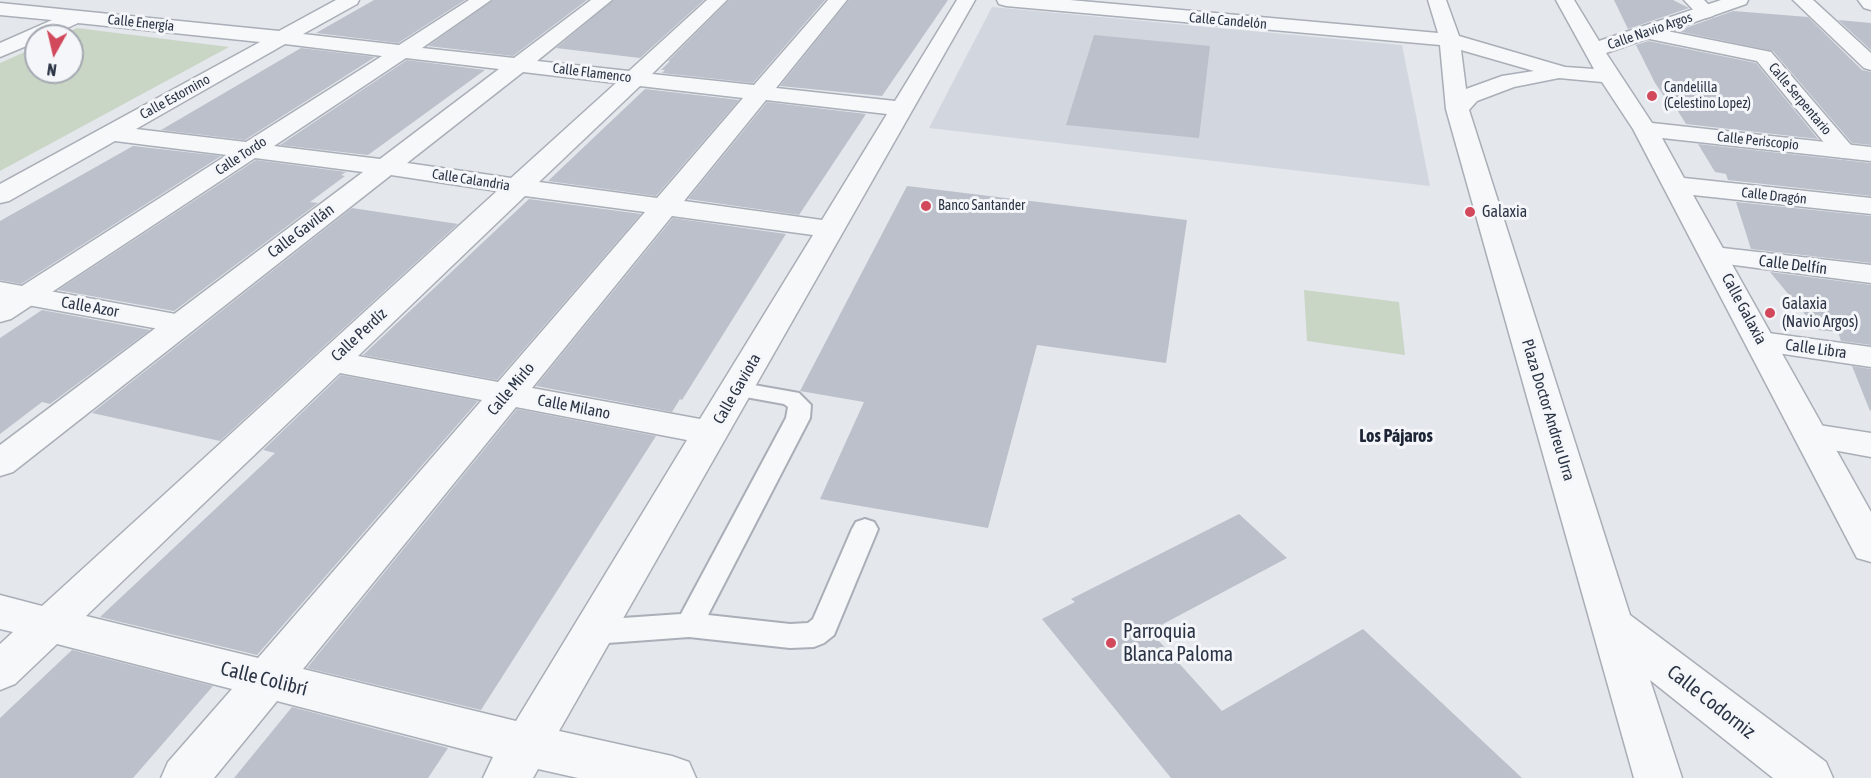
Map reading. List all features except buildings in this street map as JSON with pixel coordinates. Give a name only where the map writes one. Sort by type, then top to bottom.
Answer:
[{"type":"street","points":[[0,3],[11,0]]},
{"type":"street","name":"Calle Estornino","points":[[0,195],[350,0]]},
{"type":"street","name":"Calle Tordo","points":[[0,313],[13,293],[249,151],[482,0]]},
{"type":"street","name":"Calle Gavilán","points":[[0,463],[603,0]]},
{"type":"street","name":"Calle Perdíz","points":[[0,671],[718,0]]},
{"type":"street","name":"Calle Mirlo","points":[[185,778],[838,0]]},
{"type":"street","name":"Calle Gaviota","points":[[517,761],[966,0]]},
{"type":"street","name":"Calle Candelón","points":[[1006,0],[1191,9],[1450,40],[1564,73]]},
{"type":"street","name":"Plaza Doctor Andreu Urra","points":[[1437,0],[1450,40],[1457,109],[1658,778]]},
{"type":"street","name":"Calle Galaxia","points":[[1565,0],[1610,76],[1645,129],[1871,547]]},
{"type":"street","name":"Calle Navio Argos","points":[[1594,50],[1647,33],[1700,6],[1739,0]]},
{"type":"street","points":[[1802,0],[1871,64]]},
{"type":"street","points":[[1867,0],[1871,4]]},
{"type":"street","name":"Calle Energía","points":[[0,9],[282,38]]},
{"type":"street","points":[[0,51],[77,17]]},
{"type":"street","name":"Calle Serpentario","points":[[1647,33],[1764,56],[1844,151]]},
{"type":"street","name":"Calle Flamenco","points":[[282,38],[901,109]]},
{"type":"street","points":[[1457,109],[1469,96],[1510,81],[1564,73],[1610,76]]},
{"type":"street","name":"Calle Periscopio","points":[[1645,129],[1871,154]]},
{"type":"street","name":"Calle Calandria","points":[[112,133],[386,167],[830,229]]},
{"type":"street","name":"Calle Dragón","points":[[1676,185],[1871,206]]},
{"type":"street","name":"Calle Delfín","points":[[1714,255],[1871,274]]},
{"type":"street","name":"Calle Azor","points":[[13,293],[181,324]]},
{"type":"street","name":"Calle Libra","points":[[1761,342],[1871,357]]},
{"type":"street","name":"Calle Milano","points":[[331,361],[711,433]]},
{"type":"street","points":[[1812,436],[1871,445]]},
{"type":"street","name":"Calle Colibrí","points":[[0,612],[267,680],[517,761],[672,778]]},
{"type":"street","name":"Calle Codorniz","points":[[1612,626],[1809,778]]},
{"type":"lane","points":[[689,625],[798,418],[800,405],[791,398],[737,389]]},
{"type":"lane","points":[[594,632],[689,625],[790,636],[814,635],[824,627],[865,529]]},
{"type":"shaded area","points":[[992,7],[1402,45],[1430,186],[929,128]]},
{"type":"green space","points":[[84,29],[229,47],[0,171],[0,63],[24,52],[24,84],[84,84]]},
{"type":"green space","points":[[1304,290],[1399,302],[1405,355],[1307,341]]},
{"type":"place","name":"Candelilla (Celestino Lopez)","points":[[1652,96]]},
{"type":"place","name":"Banco Santander","points":[[926,206]]},
{"type":"place","name":"Galaxia","points":[[1470,212]]},
{"type":"place","name":"Galaxia (Navio Argos)","points":[[1770,313]]},
{"type":"place","name":"Parroquia Blanca Paloma","points":[[1111,643]]},
{"type":"district","name":"Los Pájaros","points":[[1396,436]]}]
